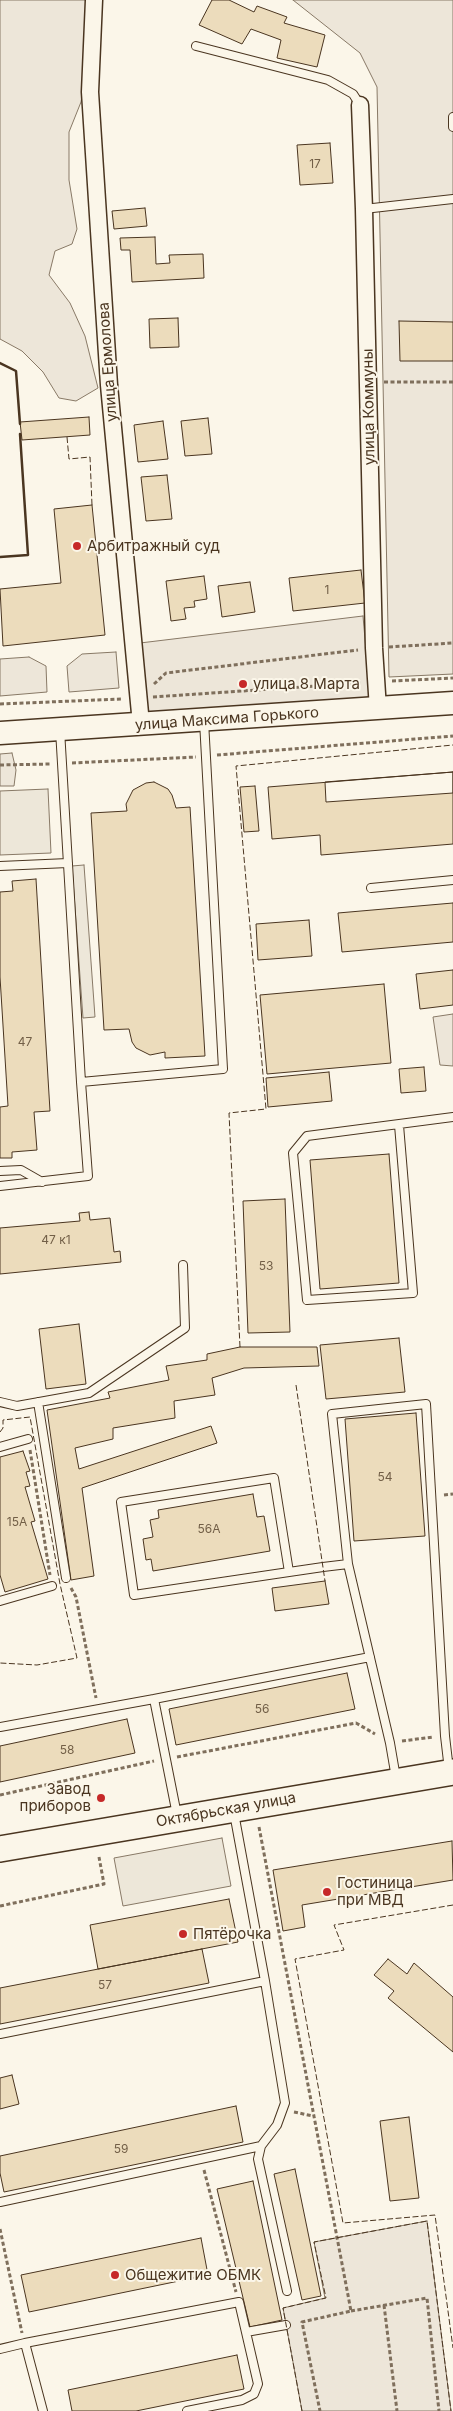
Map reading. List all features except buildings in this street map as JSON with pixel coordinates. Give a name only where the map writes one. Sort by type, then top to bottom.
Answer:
[{"type":"main road","name":"улица Максима Горького","points":[[0,732],[204,721],[453,703]]},
{"type":"main road","name":"Октябрьская улица","points":[[0,1849],[451,1772]]},
{"type":"street","name":"улица Ермолова","points":[[94,0],[90,92],[109,385],[141,724]]},
{"type":"street","name":"улица Коммуны","points":[[360,105],[374,648],[378,709]]},
{"type":"lane","points":[[196,46],[328,80],[353,94],[360,105]]},
{"type":"lane","points":[[453,117],[453,127]]},
{"type":"lane","points":[[364,209],[453,199]]},
{"type":"lane","points":[[81,1082],[223,1069],[204,721]]},
{"type":"lane","points":[[0,1186],[88,1176],[60,730]]},
{"type":"lane","points":[[0,866],[68,863]]},
{"type":"lane","points":[[370,888],[453,880]]},
{"type":"lane","points":[[399,1124],[414,1293],[307,1300],[293,1153],[307,1136],[399,1124],[453,1117]]},
{"type":"lane","points":[[0,1171],[21,1170],[42,1182]]},
{"type":"lane","points":[[0,1402],[17,1406],[89,1393],[185,1328],[183,1265]]},
{"type":"lane","points":[[38,1402],[66,1578]]},
{"type":"lane","points":[[396,1781],[390,1742],[348,1564],[332,1414],[426,1404],[445,1736],[451,1772]]},
{"type":"lane","points":[[0,1448],[28,1439]]},
{"type":"lane","points":[[289,1572],[274,1478],[121,1502],[134,1595],[348,1564]]},
{"type":"lane","points":[[0,1601],[52,1586]]},
{"type":"lane","points":[[0,1727],[370,1657]]},
{"type":"lane","points":[[154,1698],[177,1818]]},
{"type":"lane","points":[[234,1809],[285,2103],[277,2125],[261,2146],[258,2159],[287,2291]]},
{"type":"lane","points":[[0,2034],[265,1981]]},
{"type":"lane","points":[[0,2202],[261,2146]]},
{"type":"lane","points":[[0,2349],[239,2302],[258,2384],[254,2394],[242,2400],[187,2411]]},
{"type":"lane","points":[[246,2332],[286,2325]]},
{"type":"lane","points":[[25,2343],[43,2411]]},
{"type":"path","points":[[368,382],[453,382]]},
{"type":"path","points":[[139,698],[166,673],[374,648],[453,643]]},
{"type":"path","points":[[0,704],[139,698],[453,678]]},
{"type":"path","points":[[0,765],[62,764],[206,756],[453,736]]},
{"type":"path","points":[[28,1439],[52,1586]]},
{"type":"path","points":[[66,1578],[76,1597],[98,1709]]},
{"type":"path","points":[[0,1795],[166,1759],[356,1723],[390,1742],[445,1736]]},
{"type":"path","points":[[259,1826],[351,2311]]},
{"type":"path","points":[[0,1906],[104,1884],[99,1857]]},
{"type":"path","points":[[283,2110],[313,2116]]},
{"type":"path","points":[[202,2159],[239,2302]]},
{"type":"path","points":[[0,2229],[25,2343]]},
{"type":"path","points":[[320,2411],[302,2322],[351,2311],[427,2298],[439,2411]]},
{"type":"path","points":[[384,2305],[397,2411]]},
{"type":"shaded area","points":[[0,0],[92,0],[94,23],[81,102],[69,132],[69,180],[77,229],[72,244],[55,251],[49,275],[70,303],[85,336],[98,388],[76,401],[59,398],[43,372],[22,351],[0,339]]},
{"type":"shaded area","points":[[293,0],[453,0],[453,674],[389,677],[377,87],[360,53]]},
{"type":"shaded area","points":[[363,616],[370,697],[148,715],[140,643]]},
{"type":"shaded area","points":[[116,652],[119,688],[69,692],[67,666],[82,654]]},
{"type":"shaded area","points":[[29,657],[46,666],[47,692],[0,696],[0,659]]},
{"type":"shaded area","points":[[12,753],[16,770],[14,786],[0,786],[0,754]]},
{"type":"shaded area","points":[[48,789],[51,853],[0,855],[0,791]]},
{"type":"shaded area","points":[[84,865],[95,1017],[83,1018],[72,866]]},
{"type":"shaded area","points":[[453,1014],[453,1066],[440,1065],[433,1017]]},
{"type":"shaded area","points":[[222,1838],[231,1886],[123,1906],[114,1858]]},
{"type":"shaded area","points":[[427,2221],[451,2411],[302,2411],[283,2308],[325,2298],[314,2242]]},
{"type":"fence","points":[[67,437],[69,459],[90,457],[92,505]]},
{"type":"fence","points":[[240,1347],[229,1113],[266,1109],[236,766],[453,745]]},
{"type":"fence","points":[[296,1385],[325,1581]]},
{"type":"fence","points":[[0,1432],[3,1428],[3,1420],[30,1417],[60,1584],[77,1658],[37,1665],[0,1663]]},
{"type":"fence","points":[[453,1905],[334,1925],[344,1950],[295,1959],[343,2223],[435,2215],[453,2348]]},
{"type":"fence","points":[[302,2411],[283,2308],[326,2298],[314,2242],[427,2221],[451,2411]]},
{"type":"wall","points":[[0,363],[16,371],[20,424]]},
{"type":"wall","points":[[0,557],[28,555],[20,434]]},
{"type":"place","name":"Арбитражный суд","points":[[77,546]]},
{"type":"place","name":"улица 8 Марта","points":[[243,684]]},
{"type":"place","name":"Завод приборов","points":[[101,1798]]},
{"type":"place","name":"Гостиница при МВД","points":[[327,1892]]},
{"type":"place","name":"Пятёрочка","points":[[183,1934]]},
{"type":"place","name":"Общежитие ОБМК","points":[[115,2275]]}]
